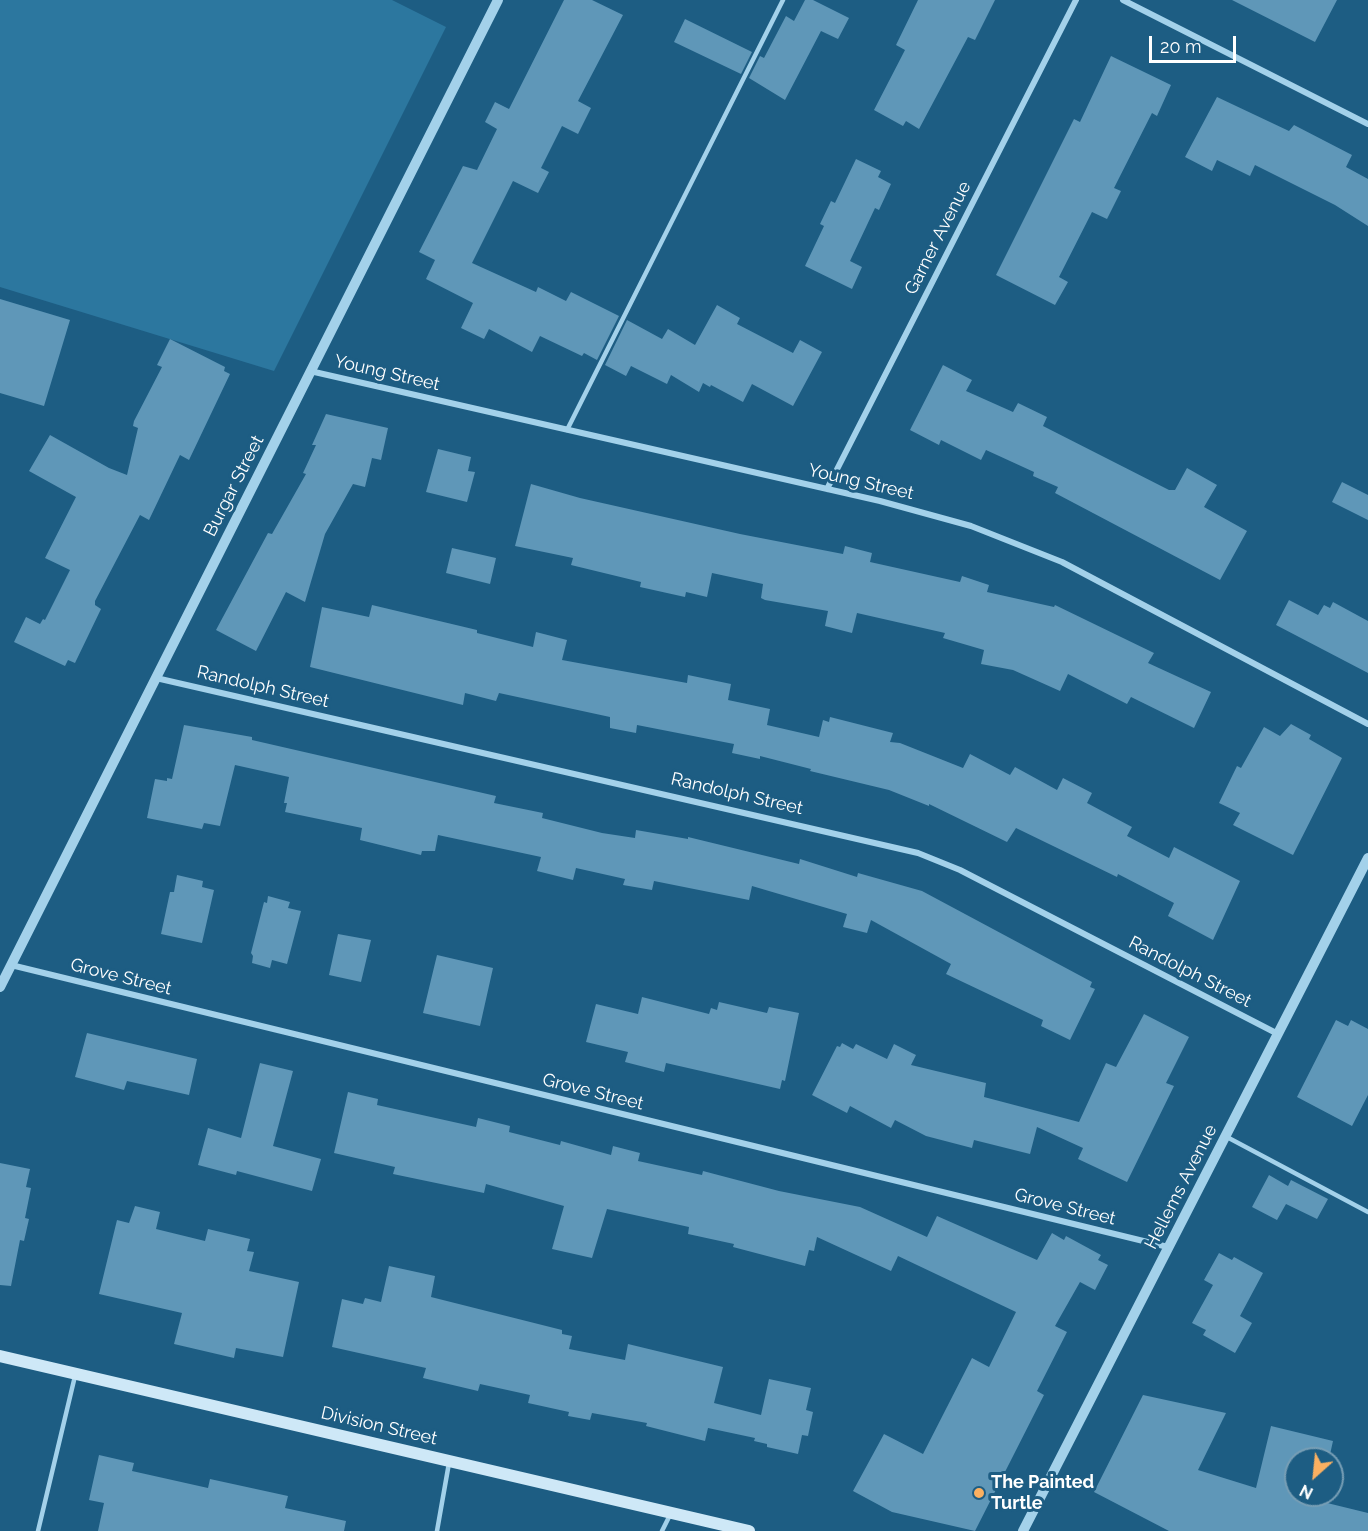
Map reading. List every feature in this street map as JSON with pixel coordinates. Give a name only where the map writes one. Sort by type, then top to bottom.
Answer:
[{"type":"main road","name":"Division Street","points":[[0,1356],[749,1531]]},
{"type":"street","name":"Burgar Street","points":[[0,987],[498,0]]},
{"type":"street","name":"Garner Avenue","points":[[827,489],[1076,0]]},
{"type":"street","points":[[1123,0],[1368,124]]},
{"type":"street","name":"Young Street","points":[[310,371],[827,489],[971,526],[1062,562],[1368,724]]},
{"type":"street","name":"Randolph Street","points":[[156,678],[918,853],[960,870],[1278,1034]]},
{"type":"street","name":"Hellems Avenue","points":[[1023,1531],[1368,858]]},
{"type":"street","name":"Grove Street","points":[[11,965],[1168,1247]]},
{"type":"lane","points":[[567,430],[783,0]]},
{"type":"lane","points":[[1226,1136],[1368,1212]]},
{"type":"lane","points":[[38,1531],[75,1373]]},
{"type":"lane","points":[[437,1531],[449,1461]]},
{"type":"lane","points":[[662,1531],[671,1513]]},
{"type":"shaded area","points":[[0,0],[392,0],[446,27],[274,371],[0,287]]},
{"type":"building","points":[[564,0],[592,0],[623,15],[578,101],[591,108],[578,134],[562,126],[541,168],[549,172],[538,193],[513,181],[472,263],[536,292],[538,287],[566,301],[571,292],[619,316],[597,360],[584,353],[582,356],[540,336],[532,352],[489,329],[484,339],[461,328],[473,303],[426,279],[435,260],[419,252],[463,166],[477,170],[497,129],[485,122],[495,102],[509,109]]},
{"type":"building","points":[[805,0],[813,0],[849,18],[838,39],[821,31],[785,100],[749,78],[760,56],[764,58],[786,16],[794,21]]},
{"type":"building","points":[[918,0],[995,0],[975,40],[968,37],[919,129],[906,121],[903,126],[874,110],[905,50],[896,45]]},
{"type":"building","points":[[1232,0],[1337,0],[1315,42]]},
{"type":"building","points":[[685,19],[752,52],[741,74],[674,42]]},
{"type":"building","points":[[1111,56],[1171,85],[1157,116],[1152,113],[1114,188],[1121,191],[1107,219],[1092,212],[1059,277],[1068,282],[1055,305],[996,275],[1074,119],[1080,122]]},
{"type":"building","points":[[1217,97],[1289,131],[1294,125],[1352,155],[1346,167],[1368,179],[1368,226],[1335,205],[1255,165],[1250,176],[1217,160],[1212,171],[1185,157]]},
{"type":"building","points":[[856,159],[881,171],[878,177],[891,184],[879,210],[875,208],[850,261],[862,267],[852,289],[805,266],[824,226],[820,224],[831,201],[835,203]]},
{"type":"building","points":[[0,299],[70,320],[44,406],[0,393]]},
{"type":"building","points":[[717,305],[740,318],[737,324],[793,353],[800,340],[822,352],[793,406],[752,384],[743,402],[711,385],[710,387],[703,383],[699,392],[671,375],[667,384],[631,366],[626,376],[605,365],[627,320],[662,339],[668,329],[695,345]]},
{"type":"building","points":[[170,339],[225,367],[224,371],[230,374],[189,460],[180,455],[149,520],[140,515],[95,601],[95,605],[101,609],[75,663],[68,660],[65,666],[14,642],[26,617],[40,624],[43,619],[45,620],[70,570],[45,558],[76,497],[29,471],[50,435],[109,468],[127,475],[138,428],[133,426],[134,421],[162,367],[157,365]]},
{"type":"building","points":[[943,365],[972,380],[966,391],[1013,412],[1018,403],[1047,417],[1043,426],[1169,490],[1175,490],[1187,468],[1217,485],[1204,507],[1247,531],[1220,580],[1055,493],[1058,487],[1033,476],[1034,472],[986,450],[981,460],[941,440],[939,445],[910,430]]},
{"type":"building","points":[[326,414],[388,428],[381,460],[372,458],[365,487],[353,484],[325,534],[305,602],[286,592],[256,651],[216,630],[268,533],[272,534],[306,474],[303,473],[316,445],[312,445]]},
{"type":"building","points":[[438,449],[471,457],[468,471],[475,472],[467,502],[426,492]]},
{"type":"building","points":[[1342,482],[1368,495],[1368,520],[1332,502]]},
{"type":"building","points":[[531,484],[580,498],[740,534],[843,554],[845,546],[872,553],[870,562],[960,582],[962,576],[989,585],[987,592],[1054,607],[1055,605],[1154,653],[1148,663],[1211,692],[1194,728],[1131,697],[1127,704],[1068,674],[1060,691],[1013,670],[981,664],[984,650],[943,638],[945,633],[857,613],[852,633],[825,626],[828,611],[765,600],[761,598],[763,584],[712,573],[707,597],[686,592],[685,597],[640,587],[641,582],[571,565],[573,558],[515,546]]},
{"type":"building","points":[[452,548],[496,558],[490,584],[446,573]]},
{"type":"building","points":[[1289,600],[1318,615],[1324,605],[1330,608],[1333,602],[1368,621],[1368,673],[1276,625]]},
{"type":"building","points":[[372,605],[477,630],[477,633],[533,647],[536,632],[567,640],[562,660],[687,683],[688,675],[731,684],[728,700],[770,709],[767,725],[819,737],[823,720],[829,722],[830,717],[893,733],[890,742],[900,743],[963,768],[970,754],[1010,775],[1015,767],[1057,790],[1063,778],[1092,793],[1087,803],[1132,827],[1127,836],[1169,858],[1174,847],[1240,881],[1213,940],[1168,916],[1174,903],[1118,874],[1117,877],[1016,828],[1007,842],[929,804],[929,806],[889,790],[810,771],[811,769],[760,756],[760,759],[732,753],[734,744],[637,725],[636,733],[610,728],[610,717],[499,693],[496,701],[465,693],[463,705],[310,667],[322,607],[369,617]]},
{"type":"building","points":[[1291,724],[1311,735],[1309,739],[1342,758],[1293,855],[1233,825],[1240,813],[1219,803],[1237,766],[1241,768],[1264,727],[1280,736]]},
{"type":"building","points":[[184,725],[252,737],[252,740],[496,796],[494,803],[543,813],[542,818],[602,833],[635,838],[636,830],[688,839],[688,837],[799,864],[800,859],[857,877],[858,873],[922,891],[1092,982],[1090,987],[1095,989],[1070,1040],[1041,1026],[1043,1020],[946,974],[951,964],[871,920],[867,933],[843,927],[847,914],[752,886],[749,900],[654,881],[652,890],[623,885],[625,879],[576,868],[573,880],[537,871],[541,857],[438,835],[435,851],[422,851],[421,855],[360,840],[362,828],[285,812],[287,803],[284,803],[289,777],[235,765],[220,826],[204,823],[202,829],[147,818],[155,779],[167,781],[167,778],[172,779]]},
{"type":"building","points":[[177,875],[203,881],[202,887],[214,890],[202,943],[161,934],[170,892],[174,892]]},
{"type":"building","points":[[268,896],[290,902],[288,908],[301,911],[287,964],[272,960],[270,968],[252,963],[251,953],[264,902],[267,903]]},
{"type":"building","points":[[338,934],[371,940],[361,982],[329,975]]},
{"type":"building","points":[[437,955],[493,968],[480,1026],[423,1013]]},
{"type":"building","points":[[642,997],[709,1014],[711,1008],[717,1010],[719,1002],[767,1013],[769,1007],[799,1013],[785,1081],[782,1080],[780,1089],[666,1063],[664,1072],[625,1062],[628,1052],[586,1042],[596,1004],[638,1014]]},
{"type":"building","points":[[1144,1014],[1189,1037],[1166,1083],[1174,1086],[1127,1182],[1078,1159],[1083,1148],[1037,1127],[1030,1154],[974,1140],[972,1148],[926,1136],[895,1120],[891,1128],[850,1106],[847,1113],[812,1095],[837,1046],[840,1047],[842,1043],[853,1049],[856,1044],[887,1059],[894,1044],[916,1055],[911,1065],[986,1083],[984,1097],[1079,1122],[1106,1063],[1116,1067]]},
{"type":"building","points":[[1336,1020],[1348,1026],[1351,1020],[1368,1029],[1368,1095],[1352,1126],[1297,1097]]},
{"type":"building","points":[[87,1033],[197,1059],[189,1095],[127,1081],[124,1090],[75,1077]]},
{"type":"building","points":[[260,1063],[293,1071],[273,1146],[321,1159],[312,1191],[237,1171],[236,1175],[198,1165],[208,1128],[241,1138]]},
{"type":"building","points":[[348,1092],[378,1099],[377,1105],[476,1127],[478,1118],[510,1126],[509,1132],[560,1145],[561,1141],[611,1155],[613,1146],[640,1153],[638,1161],[702,1175],[703,1171],[779,1191],[860,1207],[927,1237],[937,1216],[1037,1260],[1052,1233],[1064,1240],[1066,1236],[1101,1255],[1098,1260],[1108,1265],[1095,1290],[1080,1282],[1055,1326],[1067,1332],[1037,1391],[1044,1395],[975,1531],[892,1512],[853,1491],[884,1434],[923,1454],[972,1358],[989,1367],[1016,1312],[898,1256],[891,1271],[817,1237],[814,1251],[809,1250],[805,1266],[733,1247],[734,1244],[688,1234],[689,1227],[607,1209],[592,1258],[552,1249],[564,1206],[486,1184],[484,1193],[393,1174],[395,1167],[334,1153]]},
{"type":"building","points":[[0,1163],[30,1169],[26,1187],[31,1188],[25,1218],[29,1219],[24,1241],[20,1240],[11,1286],[0,1285]]},
{"type":"building","points":[[1269,1175],[1288,1186],[1291,1180],[1328,1199],[1317,1219],[1286,1204],[1277,1220],[1252,1207]]},
{"type":"building","points":[[135,1206],[160,1212],[156,1229],[205,1241],[208,1229],[250,1239],[247,1251],[254,1252],[249,1271],[299,1282],[283,1357],[236,1348],[234,1358],[174,1344],[182,1313],[99,1294],[117,1220],[129,1223]]},
{"type":"building","points":[[1219,1253],[1232,1260],[1234,1257],[1263,1273],[1240,1316],[1252,1323],[1235,1353],[1203,1335],[1206,1330],[1192,1323],[1213,1285],[1204,1280]]},
{"type":"building","points":[[389,1266],[435,1276],[431,1297],[562,1330],[562,1334],[572,1336],[569,1349],[625,1360],[628,1344],[723,1367],[714,1403],[761,1415],[769,1379],[811,1388],[806,1410],[813,1412],[808,1436],[802,1435],[798,1454],[767,1447],[767,1444],[754,1441],[755,1438],[708,1428],[705,1441],[646,1426],[647,1423],[592,1413],[590,1420],[568,1416],[569,1412],[528,1403],[530,1395],[480,1384],[478,1391],[423,1378],[426,1368],[332,1347],[342,1299],[363,1304],[365,1298],[381,1302]]},
{"type":"building","points":[[1143,1395],[1226,1413],[1198,1470],[1256,1488],[1271,1426],[1333,1441],[1332,1447],[1284,1447],[1284,1507],[1344,1507],[1368,1513],[1368,1531],[1169,1531],[1094,1492]]},
{"type":"building","points":[[99,1455],[134,1463],[132,1471],[208,1488],[210,1479],[288,1496],[285,1508],[346,1521],[344,1531],[98,1531],[104,1503],[89,1500]]},
{"type":"place","name":"The Painted Turtle","points":[[979,1493]]}]
